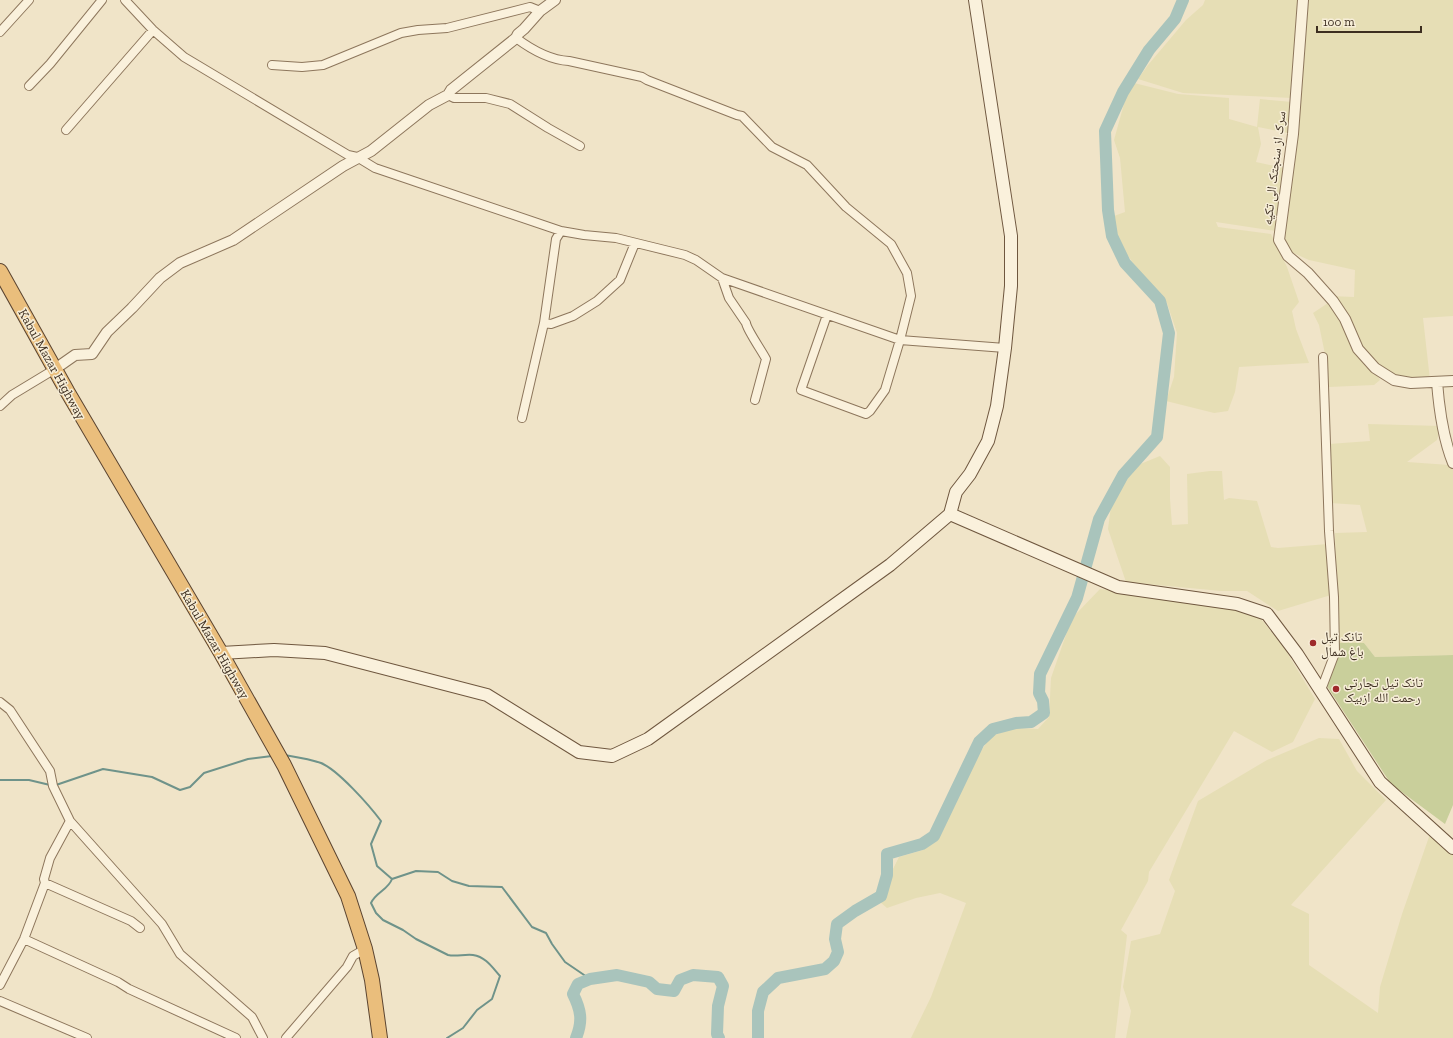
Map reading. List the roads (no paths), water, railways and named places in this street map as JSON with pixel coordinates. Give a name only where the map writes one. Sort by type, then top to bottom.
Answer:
[{"type":"highway","name":"Kabul Mazar Highway","points":[[0,271],[55,369],[221,653],[284,765],[348,896],[365,949],[372,980],[380,1038]]},
{"type":"main road","points":[[221,653],[274,650],[325,653],[487,695],[579,752],[612,756],[648,739],[890,566],[950,514],[956,492],[970,474],[988,441],[997,406],[1005,348],[1011,286],[1011,236],[975,0]]},
{"type":"main road","points":[[950,514],[1118,587],[1237,604],[1267,614],[1297,654],[1380,782],[1453,848]]},
{"type":"street","points":[[0,32],[29,0]]},
{"type":"street","points":[[29,86],[50,64],[102,0]]},
{"type":"street","points":[[125,0],[153,30],[184,57],[348,155],[357,157],[375,168],[561,231],[616,238],[685,255],[696,260],[722,278],[900,340],[1005,348]]},
{"type":"street","points":[[0,406],[12,396],[75,355],[92,354],[107,332],[160,278],[180,263],[233,240],[357,157],[371,151],[429,105],[448,95],[450,90],[516,38],[540,11],[555,0]]},
{"type":"street","name":"سرک از سنجتک الی تکیه","points":[[1303,0],[1293,134],[1279,240],[1288,256],[1308,273],[1333,301],[1345,319],[1358,348],[1375,368],[1394,380],[1410,383],[1453,381]]},
{"type":"street","points":[[272,65],[302,67],[323,65],[401,33],[447,28],[530,7],[540,11]]},
{"type":"street","points":[[66,130],[153,30]]},
{"type":"street","points":[[516,38],[531,49],[560,60],[642,77],[702,102],[742,116],[772,147],[807,164],[846,207],[891,244],[907,273],[911,296],[885,390],[870,411],[866,414],[801,390],[827,315]]},
{"type":"street","points":[[448,95],[454,98],[486,98],[510,104],[580,146]]},
{"type":"street","points":[[522,418],[544,322],[556,239],[561,231]]},
{"type":"street","points":[[544,322],[551,324],[573,316],[597,301],[620,280],[635,243]]},
{"type":"street","points":[[722,278],[728,298],[746,323],[747,328],[766,359],[755,400]]},
{"type":"street","points":[[1321,690],[1335,653],[1334,597],[1329,523],[1323,357]]},
{"type":"street","points":[[1437,382],[1438,398],[1448,450],[1453,463]]},
{"type":"street","points":[[0,702],[10,710],[50,771],[53,786],[70,821],[162,924],[180,954],[252,1017],[263,1038]]},
{"type":"street","points":[[0,985],[24,939],[44,883],[50,858],[70,821]]},
{"type":"street","points":[[44,883],[131,921],[140,928]]},
{"type":"street","points":[[24,939],[236,1038]]},
{"type":"street","points":[[286,1038],[347,967],[353,956],[365,949]]},
{"type":"street","points":[[0,1001],[87,1038]]},
{"type":"waterway","points":[[758,1038],[758,1011],[763,992],[778,978],[825,969],[834,961],[838,952],[835,939],[837,924],[855,911],[881,896],[887,875],[887,854],[922,844],[934,836],[979,742],[993,729],[1016,723],[1031,722],[1044,713],[1043,701],[1039,693],[1040,674],[1077,598],[1099,519],[1123,475],[1157,437],[1169,333],[1160,301],[1125,263],[1112,236],[1108,210],[1105,131],[1123,92],[1149,50],[1175,19],[1183,0]]},
{"type":"waterway","points":[[285,755],[312,760],[328,767],[344,780],[369,806],[381,821],[371,844],[377,866],[392,879],[416,871],[438,872],[452,881],[469,886],[502,887],[532,927],[546,933],[565,962],[590,979]]},
{"type":"waterway","points":[[56,785],[103,769],[152,777],[180,790],[190,787],[204,773],[248,759],[272,756]]},
{"type":"waterway","points":[[0,780],[29,780],[50,785]]},
{"type":"waterway","points":[[392,879],[388,886],[376,896],[371,903],[376,913],[383,920],[448,955],[478,956],[488,963],[500,976],[492,999],[477,1010],[463,1028],[447,1038]]},
{"type":"waterway","points":[[576,1038],[580,1026],[580,1016],[578,1005],[573,994],[578,984],[590,979],[617,975],[649,982],[657,989],[674,991],[680,980],[693,975],[718,977],[723,986],[718,1006],[717,1034],[719,1038]]},
{"type":"place","name":"تانک تیل باغ شمال","points":[[1313,643]]},
{"type":"place","name":"تانک تیل تجارتی رحمت الله ازبیک","points":[[1336,689]]}]
